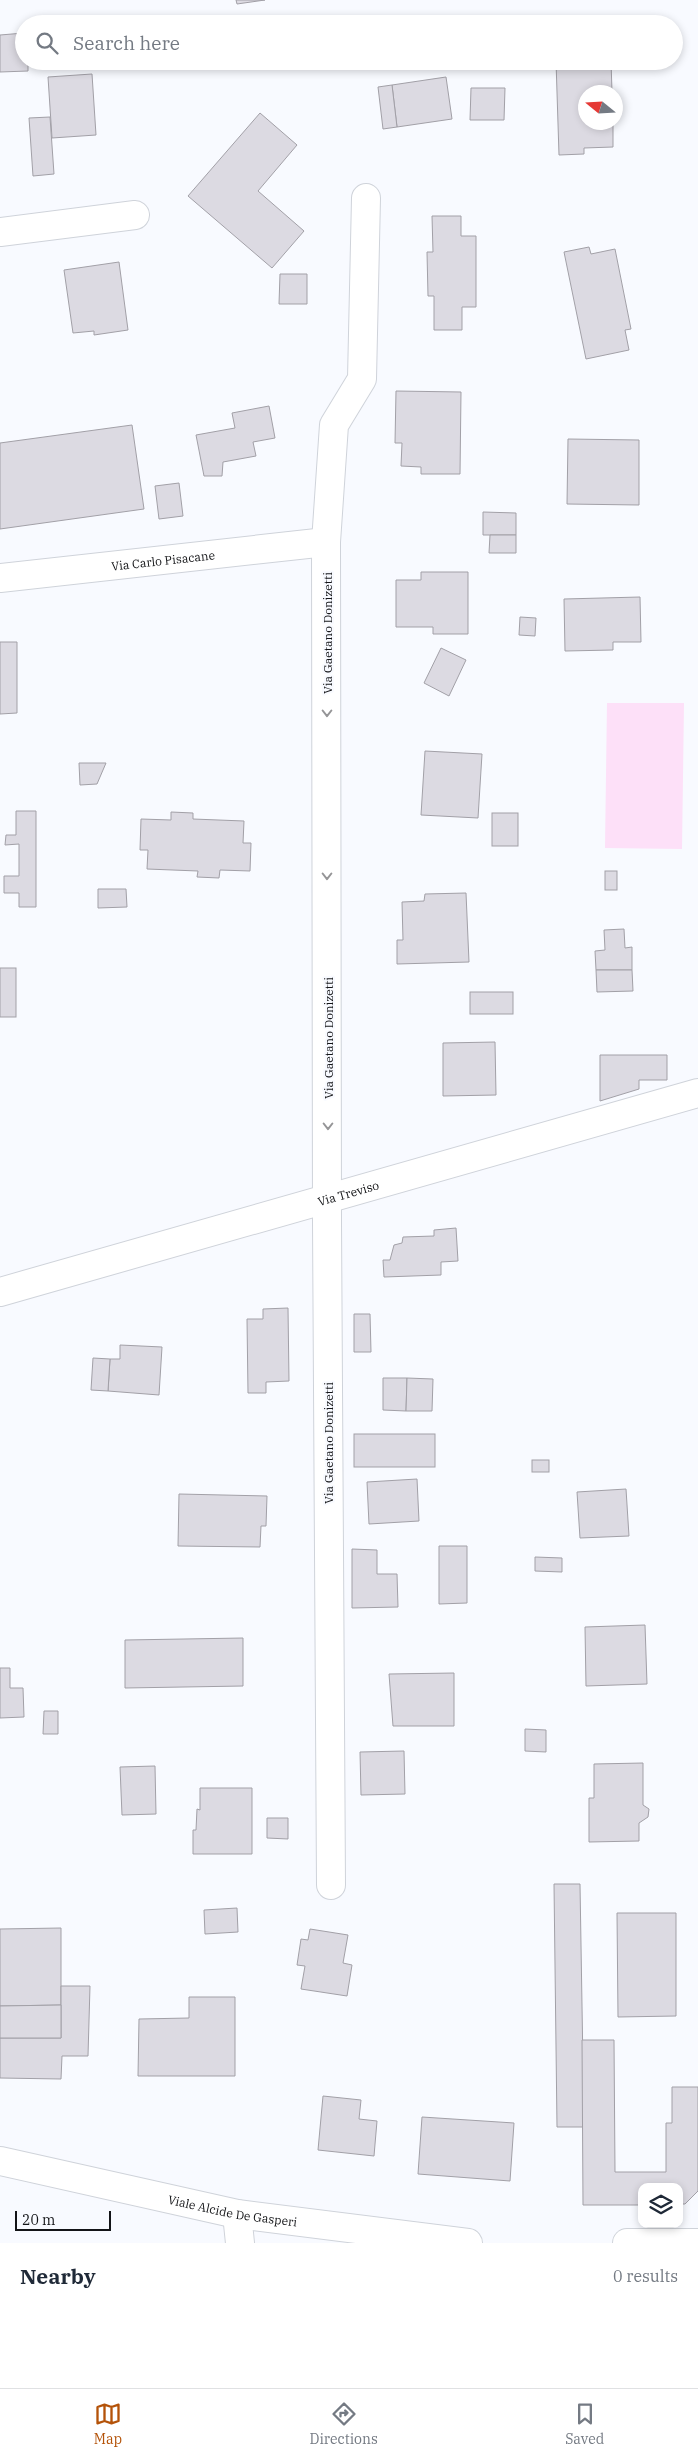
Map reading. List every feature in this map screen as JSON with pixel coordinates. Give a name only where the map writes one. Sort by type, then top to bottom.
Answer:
[{"type":"street","name":"Via Gaetano Donizetti","points":[[331,1886],[326,542],[334,425],[362,379],[366,198]]},
{"type":"street","points":[[0,232],[135,214]]},
{"type":"street","name":"Via Carlo Pisacane","points":[[0,578],[326,542]]},
{"type":"street","name":"Via Treviso","points":[[0,1292],[698,1093]]},
{"type":"street","name":"Viale Alcide De Gasperi","points":[[0,2162],[237,2214],[468,2243]]},
{"type":"street","points":[[237,2214],[240,2243]]},
{"type":"street","points":[[627,2243],[698,2242]]},
{"type":"shaded area","points":[[607,703],[684,703],[682,849],[605,848]]},
{"type":"building","points":[[236,0],[265,0],[237,4]]},
{"type":"building","points":[[15,34],[15,70],[28,71],[0,72],[0,35]]},
{"type":"building","points":[[556,70],[611,70],[612,85],[578,85],[578,130],[613,130],[613,147],[584,148],[584,154],[559,155]]},
{"type":"building","points":[[92,74],[96,135],[52,138],[48,77]]},
{"type":"building","points":[[446,77],[452,119],[397,127],[392,85]]},
{"type":"building","points":[[392,85],[397,127],[383,129],[378,87]]},
{"type":"building","points":[[471,88],[505,88],[504,120],[470,120]]},
{"type":"building","points":[[260,113],[297,145],[258,191],[304,231],[272,268],[188,196]]},
{"type":"building","points":[[50,117],[54,174],[33,176],[29,118]]},
{"type":"building","points":[[432,216],[461,216],[461,236],[476,236],[476,307],[462,307],[462,330],[434,330],[434,296],[428,296],[427,252],[433,252]]},
{"type":"building","points":[[589,247],[591,254],[615,249],[631,329],[625,330],[629,350],[586,359],[564,252]]},
{"type":"building","points":[[119,262],[128,330],[94,335],[94,331],[73,333],[64,270]]},
{"type":"building","points":[[280,274],[307,274],[307,304],[279,304]]},
{"type":"building","points":[[396,391],[461,392],[460,474],[421,474],[421,467],[401,466],[402,443],[395,443]]},
{"type":"building","points":[[269,406],[275,438],[253,442],[256,456],[223,462],[222,476],[204,476],[196,435],[235,428],[232,413]]},
{"type":"building","points":[[132,425],[144,509],[0,529],[0,443]]},
{"type":"building","points":[[568,439],[639,440],[639,505],[567,504]]},
{"type":"building","points":[[179,483],[183,516],[159,519],[155,486]]},
{"type":"building","points":[[483,512],[516,513],[516,535],[483,535]]},
{"type":"building","points":[[490,535],[516,535],[516,553],[489,553]]},
{"type":"building","points":[[421,572],[468,572],[468,634],[433,634],[433,627],[396,627],[396,580],[421,580]]},
{"type":"building","points":[[640,597],[641,642],[613,642],[613,650],[565,651],[564,599]]},
{"type":"building","points":[[520,617],[536,618],[535,636],[519,635]]},
{"type":"building","points":[[0,642],[17,642],[17,713],[0,714]]},
{"type":"building","points":[[441,648],[466,660],[449,696],[424,683]]},
{"type":"building","points":[[425,751],[482,754],[478,818],[421,815]]},
{"type":"building","points":[[79,763],[106,763],[97,784],[80,785]]},
{"type":"building","points":[[16,811],[36,811],[36,907],[19,907],[19,893],[4,893],[4,876],[19,876],[19,844],[5,845],[6,835],[16,835]]},
{"type":"building","points":[[171,812],[193,813],[193,819],[244,821],[243,843],[251,843],[250,871],[220,870],[219,878],[197,877],[198,871],[147,869],[148,850],[140,850],[141,819],[171,820]]},
{"type":"building","points":[[492,813],[518,813],[518,846],[492,846]]},
{"type":"building","points":[[605,871],[617,871],[617,890],[605,890]]},
{"type":"building","points":[[98,889],[126,889],[127,907],[98,908]]},
{"type":"building","points":[[466,893],[469,962],[397,964],[397,940],[403,940],[402,902],[424,901],[425,894]]},
{"type":"building","points":[[624,929],[625,948],[632,947],[632,970],[596,970],[595,951],[605,950],[604,930]]},
{"type":"building","points":[[0,968],[16,968],[16,1017],[0,1017]]},
{"type":"building","points":[[596,970],[632,970],[633,991],[597,992]]},
{"type":"building","points":[[470,992],[513,992],[513,1014],[470,1014]]},
{"type":"building","points":[[495,1042],[496,1095],[443,1096],[443,1043]]},
{"type":"building","points":[[600,1055],[667,1055],[667,1080],[639,1080],[639,1089],[600,1101]]},
{"type":"building","points":[[456,1228],[458,1261],[441,1262],[441,1275],[384,1277],[383,1260],[390,1260],[394,1245],[402,1243],[403,1237],[434,1236],[434,1230]]},
{"type":"building","points":[[288,1308],[289,1381],[266,1382],[266,1393],[248,1393],[247,1319],[263,1319],[263,1309]]},
{"type":"building","points":[[354,1314],[370,1314],[371,1352],[354,1352]]},
{"type":"building","points":[[120,1345],[162,1347],[159,1395],[108,1391],[110,1359],[120,1359]]},
{"type":"building","points":[[93,1358],[110,1359],[108,1391],[91,1390]]},
{"type":"building","points":[[383,1378],[407,1378],[406,1411],[383,1410]]},
{"type":"building","points":[[407,1378],[433,1379],[432,1411],[406,1411]]},
{"type":"building","points":[[354,1434],[435,1434],[435,1467],[354,1467]]},
{"type":"building","points":[[532,1460],[549,1460],[549,1472],[532,1472]]},
{"type":"building","points":[[417,1479],[419,1521],[369,1524],[367,1482]]},
{"type":"building","points":[[626,1489],[629,1536],[580,1538],[577,1492]]},
{"type":"building","points":[[179,1494],[267,1496],[266,1526],[261,1526],[260,1547],[178,1546]]},
{"type":"building","points":[[439,1546],[467,1546],[467,1603],[439,1604]]},
{"type":"building","points":[[352,1549],[377,1550],[377,1574],[397,1574],[398,1607],[352,1608]]},
{"type":"building","points":[[535,1557],[562,1558],[562,1572],[535,1571]]},
{"type":"building","points":[[645,1625],[647,1684],[586,1686],[585,1627]]},
{"type":"building","points":[[243,1638],[243,1686],[125,1688],[125,1640]]},
{"type":"building","points":[[0,1668],[10,1668],[10,1688],[23,1688],[24,1717],[0,1718]]},
{"type":"building","points":[[454,1673],[454,1726],[393,1726],[389,1674]]},
{"type":"building","points":[[44,1711],[58,1711],[58,1734],[43,1734]]},
{"type":"building","points":[[525,1729],[546,1730],[546,1752],[525,1751]]},
{"type":"building","points":[[404,1751],[405,1794],[361,1795],[360,1752]]},
{"type":"building","points":[[643,1763],[643,1805],[649,1809],[648,1817],[639,1823],[639,1841],[589,1842],[589,1798],[594,1798],[594,1764]]},
{"type":"building","points":[[155,1766],[156,1814],[122,1815],[120,1767]]},
{"type":"building","points":[[200,1788],[252,1788],[252,1854],[193,1854],[193,1830],[196,1830],[197,1809],[200,1810]]},
{"type":"building","points":[[267,1818],[288,1818],[288,1839],[267,1838]]},
{"type":"building","points":[[554,1884],[580,1884],[584,2127],[557,2127]]},
{"type":"building","points":[[237,1908],[238,1932],[205,1934],[204,1910]]},
{"type":"building","points":[[617,1913],[676,1913],[676,2016],[618,2017]]},
{"type":"building","points":[[61,1928],[61,2005],[0,2006],[0,1929]]},
{"type":"building","points":[[310,1929],[348,1935],[343,1963],[352,1965],[347,1996],[301,1989],[305,1966],[297,1965],[301,1939],[308,1940]]},
{"type":"building","points":[[61,1986],[90,1986],[88,2056],[62,2056],[61,2079],[0,2078],[0,2038],[61,2038]]},
{"type":"building","points":[[189,1997],[235,1997],[235,2076],[138,2076],[139,2019],[189,2018]]},
{"type":"building","points":[[61,2005],[61,2038],[0,2038],[0,2006]]},
{"type":"building","points":[[582,2040],[614,2040],[615,2172],[666,2172],[666,2123],[672,2123],[672,2087],[698,2087],[698,2191],[683,2204],[683,2183],[638,2183],[638,2205],[583,2205]]},
{"type":"building","points":[[323,2096],[361,2100],[359,2119],[377,2121],[374,2156],[318,2150]]},
{"type":"building","points":[[422,2117],[514,2123],[510,2181],[418,2174]]}]
